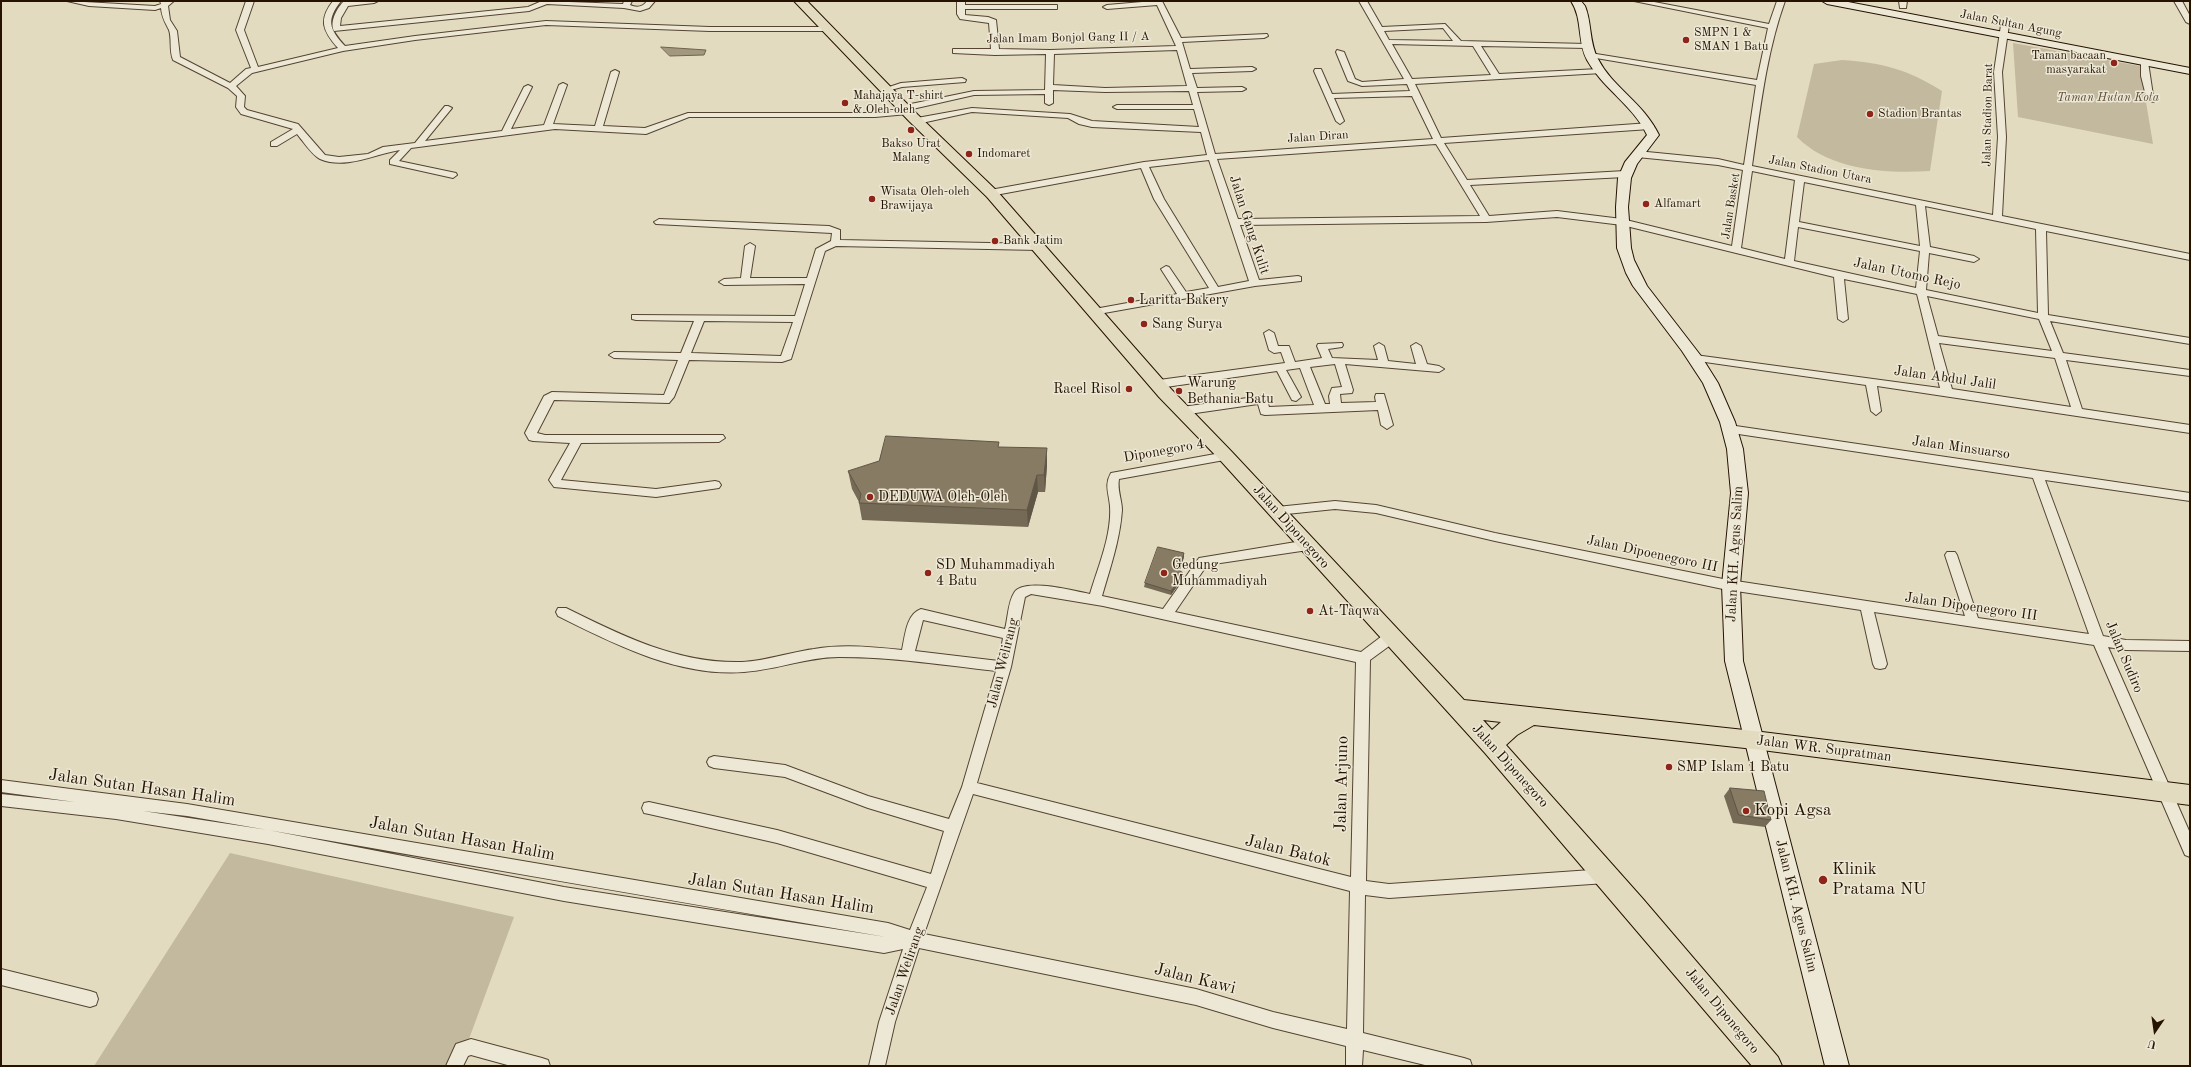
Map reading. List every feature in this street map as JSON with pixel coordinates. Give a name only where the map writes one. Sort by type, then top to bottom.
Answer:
[{"type":"main road","name":"Jalan Diponegoro","points":[[804,2],[827,29],[990,193],[1039,247],[1093,312],[1182,411],[1226,456],[1391,637],[1493,746],[1769,1066]]},
{"type":"main road","name":"Jalan WR. Supratman","points":[[1457,708],[1754,740],[2190,795]]},
{"type":"main road","points":[[1493,746],[1496,738],[1530,717]]},
{"type":"street","points":[[71,1],[89,4],[155,8],[166,2],[166,20],[173,31],[176,58],[231,86],[241,96],[240,107],[244,112],[284,122],[299,129],[322,157],[332,160],[370,156],[383,150],[418,144],[548,126],[570,125],[646,131],[688,115],[875,115],[972,110],[1070,116],[1082,122],[1092,124],[1204,130]]},
{"type":"street","points":[[250,1],[240,30],[255,69]]},
{"type":"street","points":[[337,1],[326,20],[328,32],[343,49]]},
{"type":"street","points":[[374,1],[347,3],[340,11],[335,28],[340,30],[529,9],[548,1],[626,2],[631,8],[641,8],[649,5],[651,1]]},
{"type":"street","points":[[1363,1],[1416,93],[1438,140],[1486,219]]},
{"type":"street","points":[[1576,1],[1581,8],[1588,50],[1599,72],[1650,126]]},
{"type":"street","points":[[1638,1],[1772,27]]},
{"type":"street","name":"Jalan Basket","points":[[1736,248],[1749,168],[1760,83],[1772,27],[1781,1]]},
{"type":"street","name":"Jalan Sultan Agung","points":[[1827,1],[2005,31],[2175,57]]},
{"type":"street","name":"Jalan Sultan Agung","points":[[1878,1],[1903,4],[2005,31],[2190,71]]},
{"type":"street","points":[[2178,1],[2190,22]]},
{"type":"street","points":[[1107,7],[1159,2]]},
{"type":"street","name":"Jalan Gang Kulit","points":[[1093,312],[1256,283],[1212,156],[1179,44],[1159,2]]},
{"type":"street","points":[[995,53],[993,22],[988,19],[963,17],[961,4],[1054,7]]},
{"type":"street","points":[[231,86],[242,75],[255,69],[343,49],[415,38],[546,23],[579,23],[710,29],[827,29]]},
{"type":"street","points":[[1380,29],[1445,26],[1458,42]]},
{"type":"street","name":"Jalan Stadion Barat","points":[[1997,218],[2002,137],[1998,72],[2005,31]]},
{"type":"street","name":"Jalan Imam Bonjol Gang II / A","points":[[956,51],[995,53],[1050,52],[1179,44],[1264,36]]},
{"type":"street","points":[[1388,42],[1458,42],[1588,50],[1760,83]]},
{"type":"street","points":[[1475,43],[1497,77]]},
{"type":"street","points":[[1049,103],[1047,89],[1050,52]]},
{"type":"street","points":[[1340,52],[1355,82],[1410,82],[1599,72]]},
{"type":"street","points":[[2144,62],[2145,76],[2151,100]]},
{"type":"street","points":[[1188,71],[1252,69]]},
{"type":"street","points":[[1318,71],[1340,122]]},
{"type":"street","points":[[598,128],[615,72]]},
{"type":"street","points":[[887,89],[909,84],[962,80]]},
{"type":"street","points":[[548,126],[563,85]]},
{"type":"street","points":[[505,133],[528,87]]},
{"type":"street","points":[[910,113],[974,93],[1047,89],[1242,89]]},
{"type":"street","points":[[1330,96],[1416,93]]},
{"type":"street","points":[[1117,107],[1198,107]]},
{"type":"street","points":[[418,144],[448,108]]},
{"type":"street","name":"Jalan Diran","points":[[990,193],[1144,165],[1212,156],[1650,126]]},
{"type":"street","name":"Jalan KH. Agus Salim","points":[[1650,126],[1653,135],[1649,145],[1637,154],[1625,174],[1622,195],[1624,248],[1631,270],[1707,376],[1729,428],[1738,461],[1740,491],[1731,585],[1731,621],[1734,661],[1837,1066]]},
{"type":"street","points":[[274,144],[299,129]]},
{"type":"street","points":[[408,146],[393,162],[453,175]]},
{"type":"street","name":"Jalan Stadion Utara","points":[[1637,154],[1701,160],[1749,168],[2190,257]]},
{"type":"street","points":[[1144,165],[1159,199],[1216,291]]},
{"type":"street","points":[[1463,183],[1625,174]]},
{"type":"street","points":[[1789,263],[1800,178]]},
{"type":"street","points":[[1920,202],[1925,249],[1921,292],[1947,392]]},
{"type":"street","name":"Jalan Utomo Rejo","points":[[1235,222],[1486,219],[1557,214],[1622,222],[1736,248],[1839,275],[2043,317],[2190,341]]},
{"type":"street","points":[[659,222],[829,229],[837,232],[834,243]]},
{"type":"street","points":[[1795,224],[1974,259]]},
{"type":"street","points":[[2041,227],[2043,317],[2059,356],[2078,412]]},
{"type":"street","points":[[614,355],[782,359],[787,357],[821,249],[834,243],[1039,247]]},
{"type":"street","points":[[745,281],[750,246]]},
{"type":"street","points":[[1166,269],[1184,297]]},
{"type":"street","points":[[1839,275],[1843,319]]},
{"type":"street","points":[[1256,283],[1298,279]]},
{"type":"street","points":[[724,282],[810,281]]},
{"type":"street","points":[[636,317],[799,319]]},
{"type":"street","points":[[700,318],[672,395],[665,400],[558,395],[548,399],[538,417],[532,436],[545,440],[578,438],[719,438]]},
{"type":"street","points":[[1269,333],[1274,350],[1285,348],[1291,366]]},
{"type":"street","points":[[1933,339],[2190,373]]},
{"type":"street","points":[[1336,407],[1334,396],[1336,391],[1348,390],[1339,361],[1341,347],[1322,346],[1339,361]]},
{"type":"street","points":[[1379,346],[1384,364]]},
{"type":"street","points":[[1416,346],[1423,368]]},
{"type":"street","name":"Jalan Abdul Jalil","points":[[1695,358],[1947,392],[2190,429]]},
{"type":"street","points":[[1159,384],[1304,364],[1339,361],[1439,369]]},
{"type":"street","points":[[1304,364],[1322,408]]},
{"type":"street","points":[[1280,368],[1296,398]]},
{"type":"street","points":[[1871,382],[1876,411]]},
{"type":"street","points":[[1182,411],[1262,400],[1265,412],[1336,407],[1381,401],[1387,425]]},
{"type":"street","name":"Jalan Minsuarso","points":[[1729,428],[2190,497]]},
{"type":"street","points":[[578,438],[555,480],[558,484],[656,493],[715,485]]},
{"type":"street","name":"Diponegoro 4","points":[[1095,599],[1117,508],[1112,484],[1115,476],[1226,456]]},
{"type":"street","name":"Jalan Sudiro","points":[[2037,474],[2098,640],[2166,792],[2190,850]]},
{"type":"street","name":"Jalan Dipoenegoro III","points":[[1277,511],[1336,505],[1376,509],[1495,537],[1731,585],[2126,644],[2190,646]]},
{"type":"street","points":[[1166,615],[1203,561],[1308,545]]},
{"type":"street","points":[[1951,555],[1973,622]]},
{"type":"street","name":"Jalan Welirang","points":[[877,1066],[887,1022],[914,940],[936,882],[952,827],[969,788],[1004,667],[1019,594],[1025,590],[1031,589],[1095,599],[1363,658]]},
{"type":"street","points":[[1866,606],[1880,664]]},
{"type":"street","points":[[562,612],[641,649],[670,658],[708,666],[742,667],[837,652],[907,656],[1004,667]]},
{"type":"street","points":[[907,656],[916,619],[921,614],[1011,635]]},
{"type":"street","points":[[1363,658],[1391,637]]},
{"type":"street","name":"Jalan Arjuno","points":[[1354,1066],[1363,658]]},
{"type":"street","points":[[714,762],[785,771],[868,802],[952,827]]},
{"type":"street","name":"Jalan Sutan Hasan Halim","points":[[1,786],[186,810],[449,854],[524,870],[888,930],[914,940]]},
{"type":"street","name":"Jalan Batok","points":[[969,788],[1357,887],[1389,891],[1606,876]]},
{"type":"street","points":[[1,800],[116,813],[268,837],[564,894],[884,945],[914,940]]},
{"type":"street","points":[[648,808],[731,825],[819,848],[914,877],[936,882]]},
{"type":"street","name":"Jalan Kawi","points":[[914,940],[1196,997],[1274,1020],[1464,1066]]},
{"type":"street","points":[[1,977],[90,999]]},
{"type":"street","points":[[454,1066],[462,1050],[471,1047],[542,1066]]},
{"type":"green space","name":"Taman Hutan Kota","points":[[2013,43],[2140,66],[2153,144],[2018,117]]},
{"type":"green space","name":"Stadion Brantas","points":[[1842,60],[1870,63],[1894,68],[1917,77],[1942,91],[1930,171],[1895,172],[1859,168],[1825,157],[1810,148],[1797,137],[1814,64]]},
{"type":"green space","points":[[230,853],[514,917],[459,1066],[94,1066]]},
{"type":"shaded area","points":[[661,47],[706,50],[704,55],[670,56]]},
{"type":"building","points":[[886,436],[999,442],[998,447],[1047,448],[1044,475],[1037,475],[1027,510],[859,503],[861,494],[848,471],[879,461]]},
{"type":"building","name":"Gedung Muhammadiyah","points":[[1158,547],[1184,553],[1179,570],[1184,574],[1171,591],[1145,583]]},
{"type":"building","points":[[1730,788],[1764,791],[1771,820],[1739,815]]},
{"type":"place","name":"SMPN 1 & SMAN 1 Batu","points":[[1686,40]]},
{"type":"place","name":"Taman bacaan masyarakat","points":[[2114,63]]},
{"type":"place","name":"Mahajaya T-shirt & Oleh-oleh","points":[[845,103]]},
{"type":"place","name":"Stadion Brantas","points":[[1870,114]]},
{"type":"place","name":"Bakso Urat Malang","points":[[911,130]]},
{"type":"place","name":"Indomaret","points":[[969,154]]},
{"type":"place","name":"Wisata Oleh-oleh Brawijaya","points":[[872,199]]},
{"type":"place","name":"Alfamart","points":[[1646,204]]},
{"type":"place","name":"Bank Jatim","points":[[995,241]]},
{"type":"place","name":"Laritta Bakery","points":[[1131,300]]},
{"type":"place","name":"Sang Surya","points":[[1144,324]]},
{"type":"place","name":"Racel Risol","points":[[1129,389]]},
{"type":"place","name":"Warung Bethania Batu","points":[[1179,391]]},
{"type":"place","name":"DEDUWA Oleh-Oleh","points":[[870,497]]},
{"type":"place","name":"SD Muhammadiyah 4 Batu","points":[[928,573]]},
{"type":"place","name":"Gedung Muhammadiyah","points":[[1164,573]]},
{"type":"place","name":"At-Taqwa","points":[[1310,611]]},
{"type":"place","name":"SMP Islam 1 Batu","points":[[1669,767]]},
{"type":"place","name":"Kopi Agsa","points":[[1746,811]]},
{"type":"place","name":"Klinik Pratama NU","points":[[1823,880]]}]
